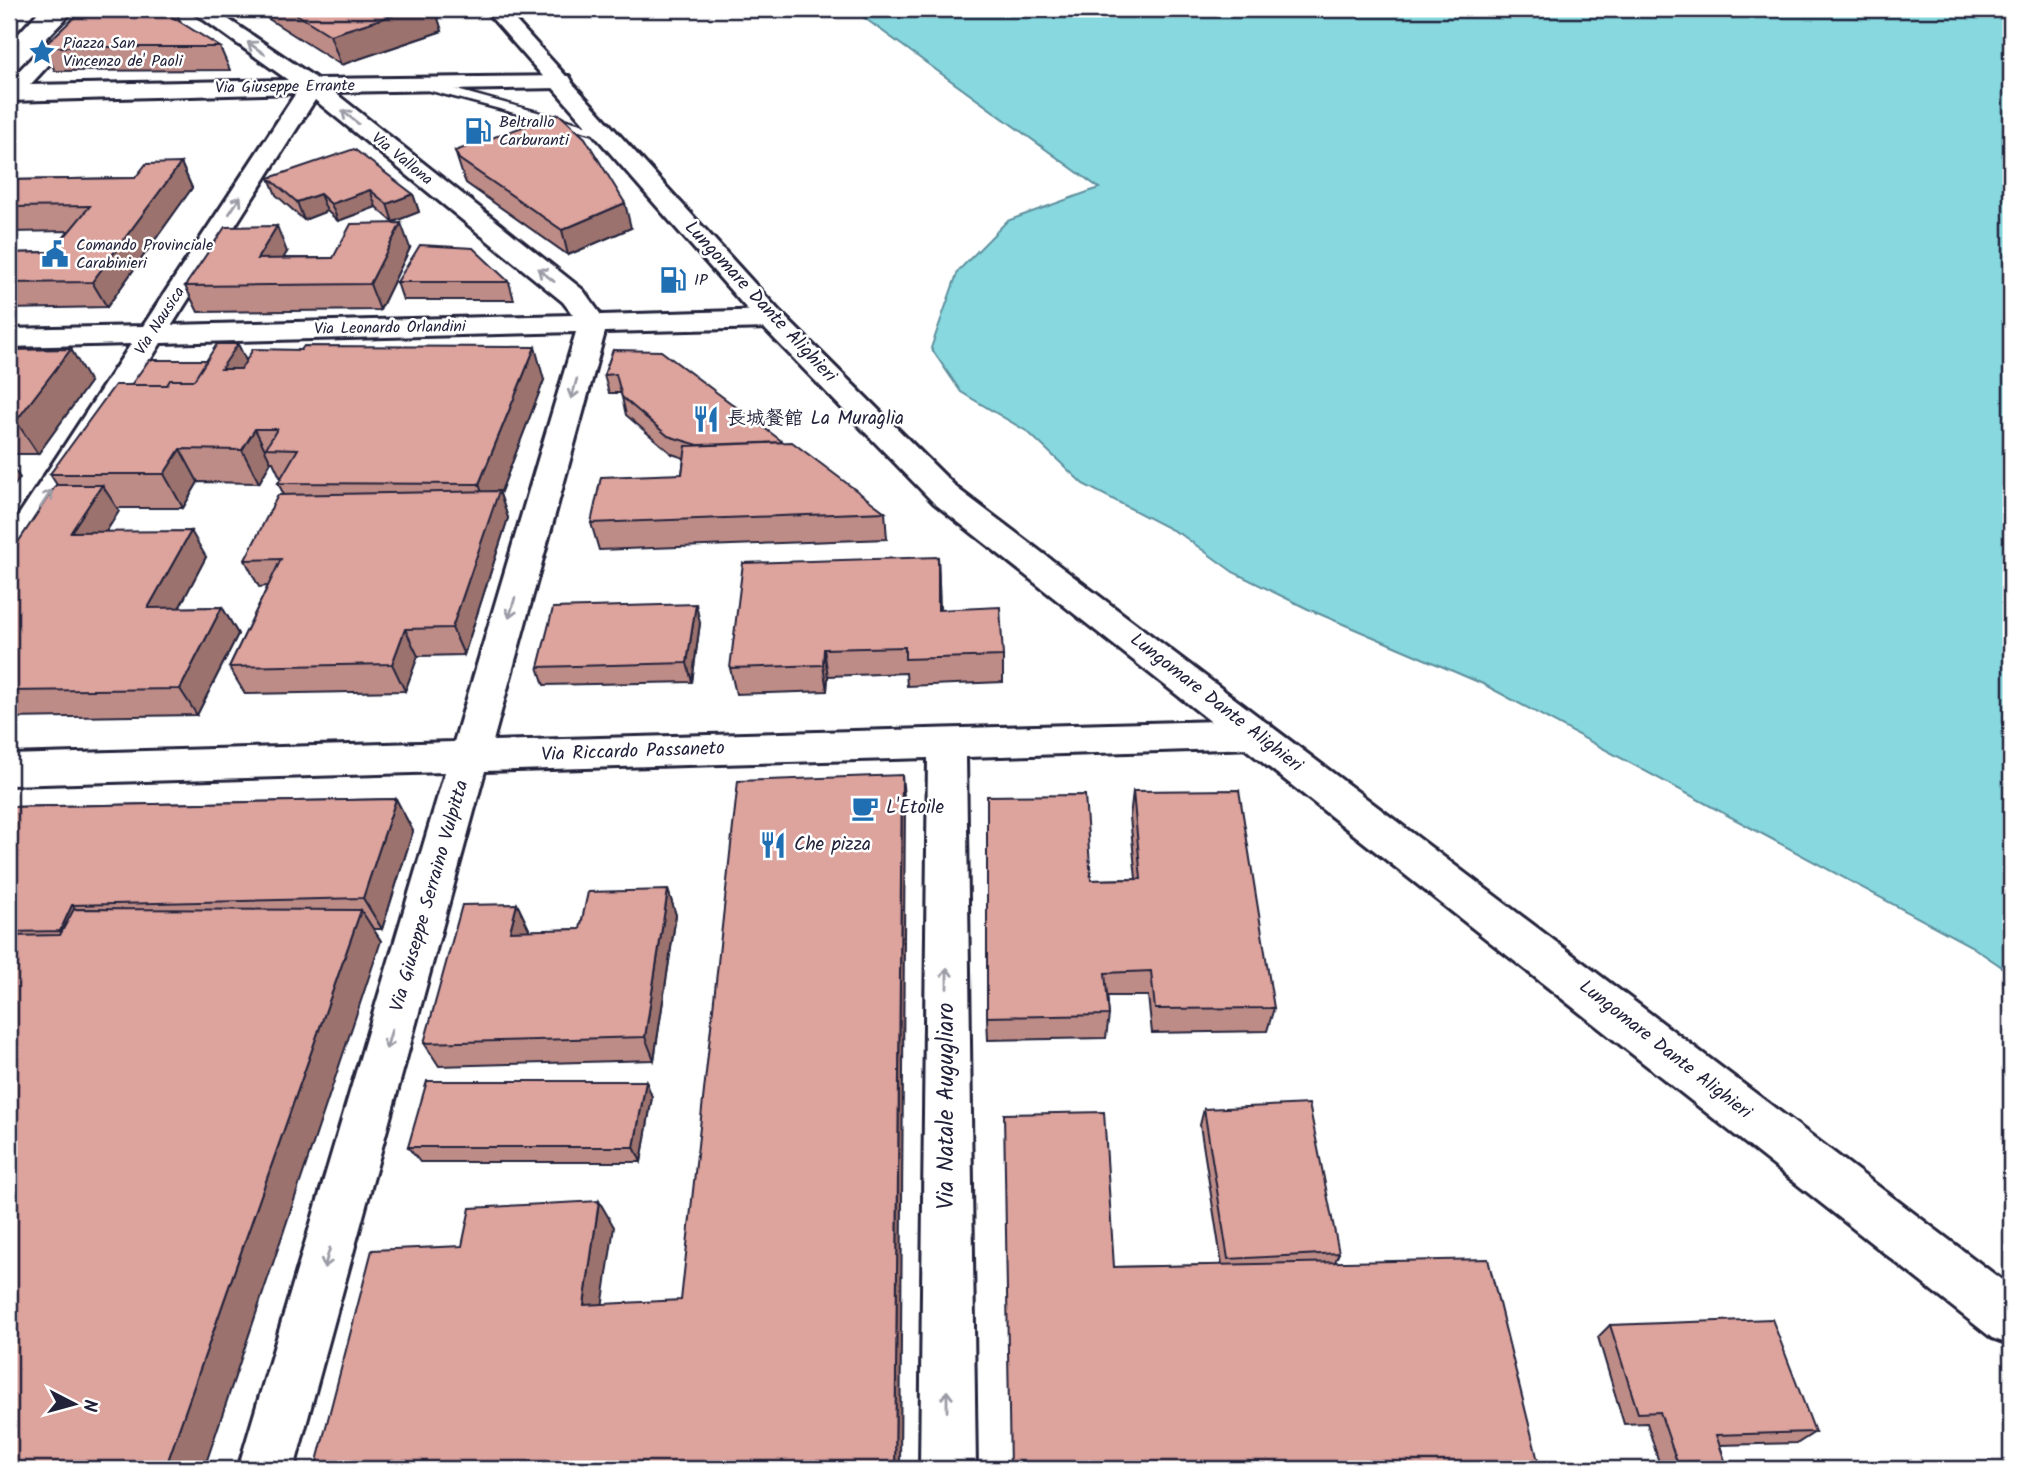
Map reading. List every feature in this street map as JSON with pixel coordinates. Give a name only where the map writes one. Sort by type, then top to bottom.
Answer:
[{"type":"street","points":[[9,26],[27,9]]},
{"type":"street","points":[[9,93],[90,9]]},
{"type":"street","name":"Via Vallona","points":[[199,9],[312,86],[573,296],[593,324]]},
{"type":"street","name":"Lungomare Dante Alighieri","points":[[494,9],[771,318],[946,496],[2011,1319]]},
{"type":"street","name":"Via Giuseppe Errante","points":[[9,93],[561,81]]},
{"type":"street","name":"Via Nausica","points":[[9,556],[312,86]]},
{"type":"street","name":"Via Leonardo Orlandini","points":[[9,338],[771,318]]},
{"type":"street","name":"Via Giuseppe Serraino Vulpitta","points":[[266,1469],[593,324]]},
{"type":"street","name":"Via Riccardo Passaneto","points":[[9,770],[1256,734]]},
{"type":"street","name":"Via Natale Augugliaro","points":[[947,743],[947,1469]]},
{"type":"lane","points":[[420,84],[607,133]]},
{"type":"water","points":[[852,9],[2011,9],[2011,973],[1971,946],[1483,684],[1308,609],[1233,572],[1182,535],[1083,484],[1028,432],[961,392],[931,348],[958,271],[1007,221],[1099,188]]},
{"type":"building","points":[[83,9],[169,9],[166,13],[220,47],[43,47]]},
{"type":"building","points":[[288,9],[413,9],[330,35]]},
{"type":"building","points":[[559,114],[585,138],[625,203],[562,230],[459,159],[455,151]]},
{"type":"building","points":[[354,149],[413,194],[387,204],[370,190],[331,204],[320,194],[297,202],[269,178]]},
{"type":"building","points":[[181,163],[92,282],[9,283],[9,253],[52,252],[90,206],[9,207],[9,180],[135,178],[146,164]]},
{"type":"building","points":[[401,223],[370,284],[185,286],[225,227],[277,226],[257,259],[333,258],[351,224]]},
{"type":"building","points":[[420,245],[473,248],[509,282],[397,282]]},
{"type":"building","points":[[217,344],[238,344],[221,369],[241,369],[253,349],[301,350],[304,346],[535,347],[479,484],[278,483],[298,449],[266,448],[277,429],[255,429],[242,450],[180,449],[164,474],[50,474],[115,385],[167,385],[170,380],[194,380]]},
{"type":"building","points":[[71,349],[16,421],[9,421],[9,350]]},
{"type":"building","points":[[613,350],[661,351],[783,442],[698,445],[668,436],[622,397],[616,374],[604,375]]},
{"type":"building","points":[[149,360],[207,360],[194,380],[170,380],[167,385],[131,385]]},
{"type":"building","points":[[792,442],[885,512],[591,523],[601,477],[682,474],[686,446]]},
{"type":"building","points":[[56,485],[102,485],[71,532],[191,531],[148,608],[222,607],[180,689],[9,691],[9,556]]},
{"type":"building","points":[[499,491],[452,628],[405,629],[392,664],[229,667],[281,559],[245,560],[278,495]]},
{"type":"building","points":[[938,557],[938,610],[1000,607],[1003,656],[905,659],[905,647],[824,649],[823,665],[730,668],[743,563]]},
{"type":"building","points":[[696,604],[687,663],[538,667],[553,608]]},
{"type":"building","points":[[902,775],[895,1469],[315,1469],[372,1250],[462,1246],[470,1208],[599,1201],[584,1305],[681,1300],[738,781]]},
{"type":"building","points":[[1239,790],[1274,1008],[1155,1009],[1151,971],[1105,973],[1109,1015],[987,1017],[987,796],[1085,795],[1091,880],[1141,879],[1133,791]]},
{"type":"building","points":[[396,799],[363,898],[72,905],[60,931],[9,932],[9,807]]},
{"type":"building","points":[[668,890],[645,1037],[424,1043],[462,905],[517,904],[510,931],[580,929],[588,892]]},
{"type":"building","points":[[74,909],[361,910],[165,1469],[9,1469],[9,936],[60,935]]},
{"type":"building","points":[[427,1081],[646,1081],[634,1147],[408,1147]]},
{"type":"building","points":[[1309,1104],[1339,1253],[1228,1259],[1204,1109]]},
{"type":"building","points":[[1104,1112],[1114,1267],[1488,1259],[1540,1469],[1010,1469],[1004,1114]]},
{"type":"building","points":[[1772,1319],[1815,1432],[1716,1435],[1725,1461],[1677,1462],[1660,1412],[1638,1413],[1610,1325]]},
{"type":"place","name":"Piazza San Vincenzo de' Paoli","points":[[42,52]]},
{"type":"place","name":"Beltrallo Carburanti","points":[[478,131]]},
{"type":"place","name":"Comando Provinciale Carabinieri","points":[[55,254]]},
{"type":"place","name":"IP","points":[[673,280]]},
{"type":"place","name":"長城餐館 La Muraglia","points":[[706,419]]},
{"type":"place","name":"L'Etoile","points":[[865,808]]},
{"type":"place","name":"Che pizza","points":[[773,845]]}]
